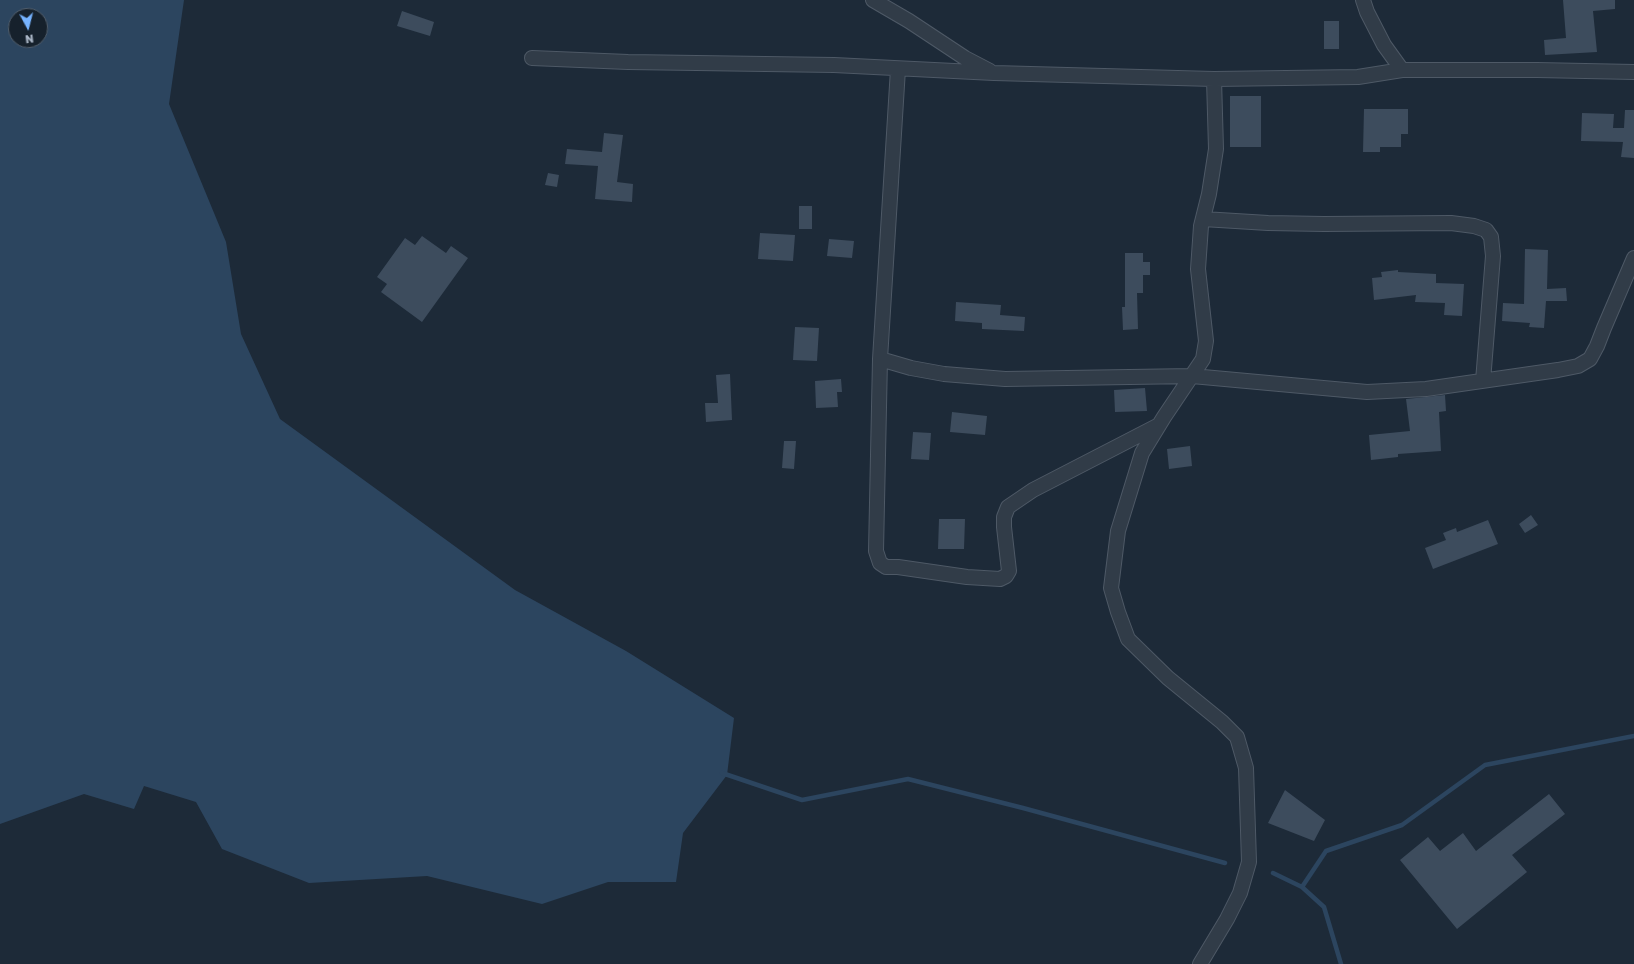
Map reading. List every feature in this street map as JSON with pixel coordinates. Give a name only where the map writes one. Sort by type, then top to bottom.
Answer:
[{"type":"street","points":[[873,0],[909,21],[965,58],[994,73]]},
{"type":"street","points":[[1363,0],[1367,12],[1384,44],[1402,70]]},
{"type":"street","points":[[532,58],[628,62],[834,65],[994,73],[1214,79],[1358,77],[1402,70],[1634,72]]},
{"type":"street","points":[[898,69],[880,360],[876,551],[880,563],[886,566],[967,577],[1000,579],[1006,576],[1009,571],[1004,527],[1004,518],[1008,507],[1033,490],[1159,426]]},
{"type":"street","points":[[1200,964],[1227,919],[1240,893],[1249,862],[1246,768],[1237,737],[1222,722],[1168,678],[1128,639],[1111,588],[1118,531],[1142,453],[1203,360],[1206,341],[1198,269],[1203,219],[1209,194],[1216,149],[1214,79]]},
{"type":"street","points":[[1203,219],[1316,224],[1452,223],[1474,226],[1486,230],[1491,237],[1493,256],[1483,381]]},
{"type":"street","points":[[880,360],[944,374],[1005,379],[1192,376],[1367,392],[1426,389],[1558,370],[1578,366],[1590,359],[1597,346],[1634,258]]},
{"type":"water","points":[[0,0],[184,0],[169,104],[226,242],[241,334],[280,419],[515,590],[626,651],[734,718],[727,775],[683,833],[676,882],[608,882],[542,904],[427,876],[309,883],[222,849],[196,802],[144,786],[134,809],[84,794],[0,824]]},
{"type":"building","points":[[1563,0],[1615,0],[1615,9],[1593,11],[1597,52],[1545,55],[1544,40],[1566,38]]},
{"type":"building","points":[[402,11],[434,22],[430,36],[397,26]]},
{"type":"building","points":[[1324,21],[1339,21],[1339,49],[1324,49]]},
{"type":"building","points":[[1230,96],[1261,96],[1261,147],[1230,147]]},
{"type":"building","points":[[1364,109],[1408,109],[1408,134],[1401,134],[1401,147],[1380,147],[1380,152],[1363,152]]},
{"type":"building","points":[[1625,110],[1634,110],[1634,158],[1621,157],[1623,142],[1581,141],[1582,113],[1614,114],[1613,128],[1624,128]]},
{"type":"building","points":[[604,133],[623,135],[617,182],[633,184],[632,202],[595,199],[598,166],[565,164],[567,149],[602,152]]},
{"type":"building","points":[[548,173],[559,175],[557,187],[545,185]]},
{"type":"building","points":[[799,206],[812,206],[812,229],[799,229]]},
{"type":"building","points":[[760,233],[795,235],[793,261],[758,259]]},
{"type":"building","points":[[422,236],[446,253],[451,246],[468,258],[422,322],[381,292],[387,284],[377,277],[405,238],[415,245]]},
{"type":"building","points":[[829,239],[854,241],[852,258],[827,256]]},
{"type":"building","points":[[1525,249],[1548,250],[1547,289],[1566,288],[1567,301],[1546,301],[1544,328],[1529,327],[1530,323],[1502,321],[1503,303],[1524,304]]},
{"type":"building","points":[[1125,253],[1143,253],[1143,262],[1150,262],[1150,275],[1143,275],[1143,293],[1137,293],[1138,329],[1123,330],[1122,307],[1125,307]]},
{"type":"building","points":[[1398,270],[1398,272],[1436,274],[1436,283],[1464,284],[1462,316],[1444,315],[1445,303],[1415,302],[1416,295],[1374,300],[1372,278],[1382,277],[1381,272]]},
{"type":"building","points":[[956,302],[1001,305],[1000,315],[1025,317],[1024,331],[982,329],[982,323],[955,321]]},
{"type":"building","points":[[795,327],[819,328],[817,361],[793,360]]},
{"type":"building","points":[[730,374],[732,420],[706,422],[705,403],[718,403],[716,375]]},
{"type":"building","points":[[841,379],[842,392],[837,392],[838,407],[816,408],[815,381]]},
{"type":"building","points":[[1145,388],[1147,411],[1115,412],[1114,390]]},
{"type":"building","points":[[1445,395],[1446,411],[1439,412],[1441,451],[1398,454],[1398,457],[1371,460],[1369,435],[1410,431],[1406,399]]},
{"type":"building","points":[[952,412],[987,416],[985,435],[950,432]]},
{"type":"building","points":[[913,432],[931,433],[929,460],[911,459]]},
{"type":"building","points":[[784,441],[796,441],[794,469],[782,468]]},
{"type":"building","points":[[1190,446],[1192,466],[1169,469],[1167,449]]},
{"type":"building","points":[[1531,515],[1538,525],[1525,533],[1519,524]]},
{"type":"building","points":[[939,519],[965,519],[964,549],[938,549]]},
{"type":"building","points":[[1488,520],[1498,544],[1433,569],[1425,548],[1446,540],[1443,533],[1456,528],[1457,532]]},
{"type":"building","points":[[1285,790],[1325,820],[1314,841],[1268,823]]},
{"type":"building","points":[[1549,794],[1565,814],[1512,855],[1527,872],[1457,929],[1400,860],[1428,837],[1440,851],[1463,833],[1476,851]]},
{"type":"waterway","points":[[1302,887],[1326,851],[1402,825],[1485,765],[1634,736]]},
{"type":"waterway","points":[[722,773],[802,800],[908,779],[1023,808],[1225,863]]},
{"type":"waterway","points":[[1273,873],[1302,887],[1324,907],[1341,964]]}]
